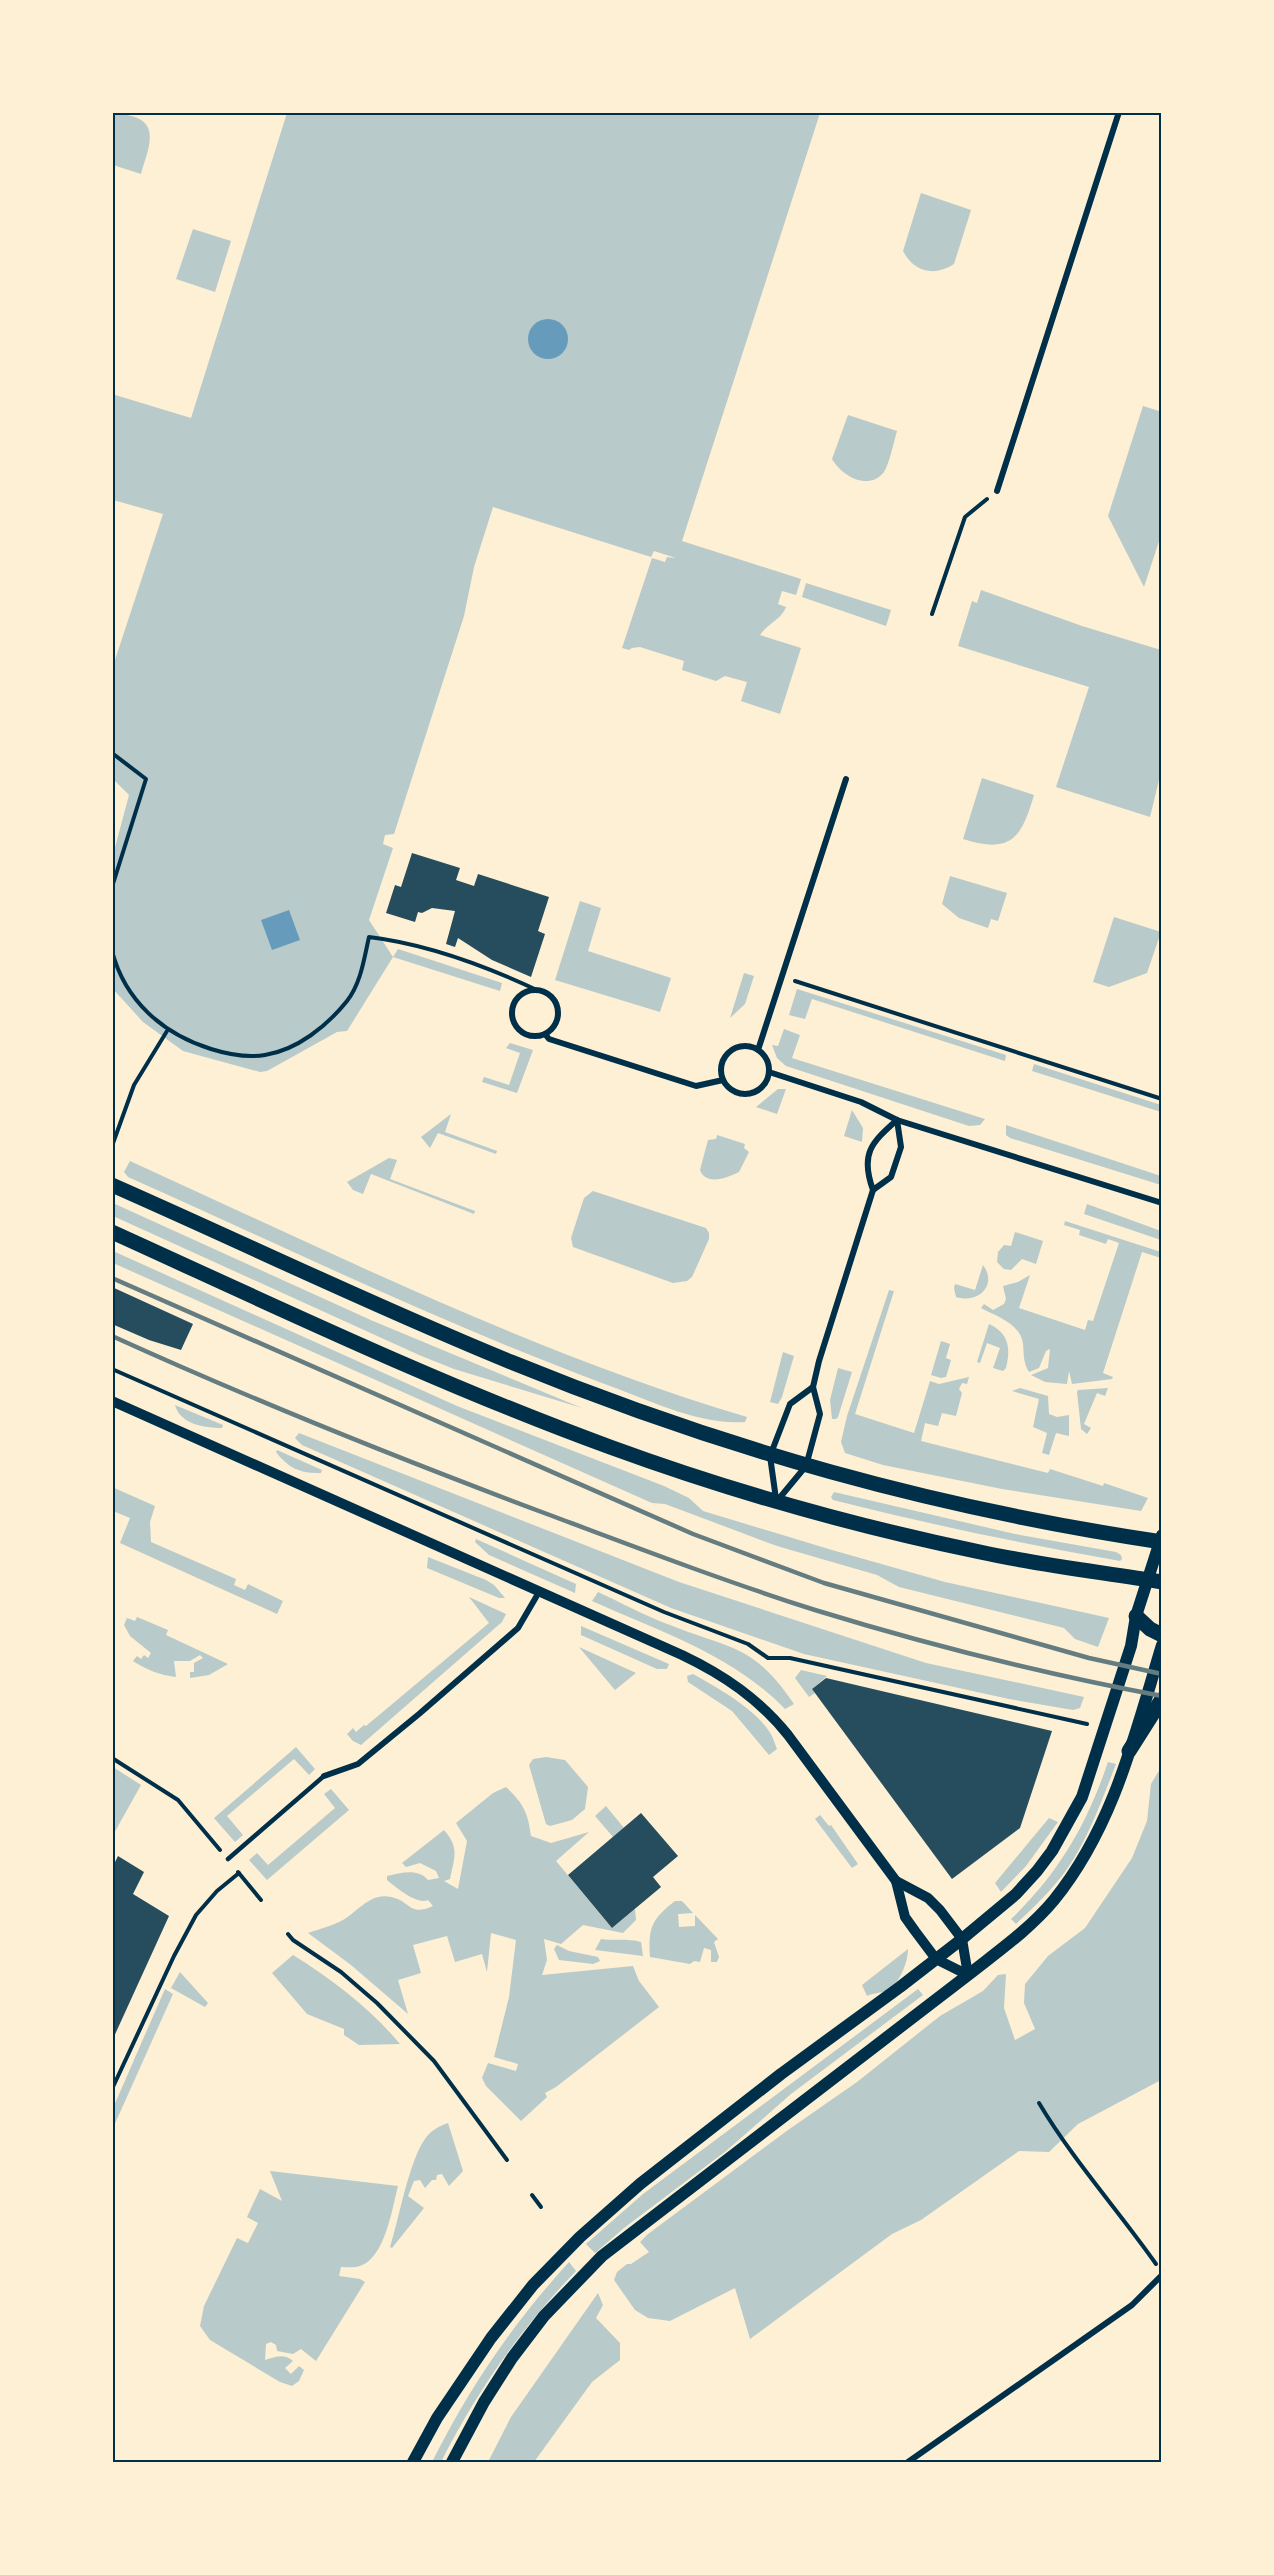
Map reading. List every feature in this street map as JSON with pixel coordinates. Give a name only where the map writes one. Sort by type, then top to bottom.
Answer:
[{"type":"main road","points":[[112,1185],[511,1362],[640,1411],[770,1456],[888,1489],[993,1513],[1161,1542]]},
{"type":"main road","points":[[112,1232],[465,1390],[610,1447],[777,1501],[980,1552],[1161,1582]]},
{"type":"main road","points":[[413,2463],[437,2418],[491,2338],[533,2285],[580,2237],[640,2184],[771,2081],[962,1939],[1016,1894],[1042,1864],[1082,1797],[1096,1759],[1131,1646],[1137,1612],[1161,1536]]},
{"type":"main road","points":[[452,2463],[484,2402],[512,2358],[544,2316],[602,2256],[968,1975],[1021,1932],[1053,1900],[1098,1832],[1120,1779],[1161,1643],[1137,1612]]},
{"type":"main road","points":[[1129,1751],[1161,1699]]},
{"type":"street","points":[[997,491],[1119,112]]},
{"type":"street","points":[[759,1050],[846,779]]},
{"type":"street","points":[[532,990],[539,991],[552,998],[558,1010],[555,1024],[545,1034],[532,1036],[525,1034],[515,1025],[512,1010],[519,997],[532,990]]},
{"type":"street","points":[[545,1034],[549,1039],[696,1086],[723,1080]]},
{"type":"street","points":[[744,1046],[759,1050],[768,1062],[769,1072],[759,1090],[745,1094],[732,1090],[723,1080],[721,1064],[729,1051],[744,1046]]},
{"type":"street","points":[[769,1072],[861,1102],[897,1120],[1161,1203]]},
{"type":"street","points":[[777,1501],[806,1467],[820,1414],[813,1387],[873,1190],[866,1169],[875,1139],[897,1120]]},
{"type":"street","points":[[873,1190],[891,1177],[901,1147],[897,1120]]},
{"type":"street","points":[[777,1501],[770,1456],[790,1404],[813,1387]]},
{"type":"street","points":[[112,1401],[709,1668],[751,1696],[771,1714],[896,1881],[905,1917],[936,1959],[968,1975]]},
{"type":"street","points":[[324,1776],[358,1764],[419,1713],[518,1628],[539,1593]]},
{"type":"street","points":[[896,1881],[928,1898],[962,1939],[968,1975]]},
{"type":"street","points":[[908,2463],[1132,2305],[1161,2274]]},
{"type":"lane","points":[[228,1859],[324,1776]]},
{"type":"path","points":[[932,614],[965,517],[997,491]]},
{"type":"path","points":[[112,753],[146,779],[112,886]]},
{"type":"path","points":[[112,951],[125,983],[152,1017],[167,1030],[189,1042],[234,1054],[264,1055],[284,1049],[312,1035],[348,1000],[359,981],[369,937],[404,941],[505,975],[539,991]]},
{"type":"path","points":[[795,981],[1161,1099]]},
{"type":"path","points":[[112,1146],[128,1098],[167,1030]]},
{"type":"path","points":[[112,1369],[644,1603],[748,1644],[768,1658],[790,1658],[1096,1726]]},
{"type":"path","points":[[112,1758],[178,1800],[261,1900]]},
{"type":"path","points":[[112,2089],[174,1956],[196,1915],[217,1891],[239,1873]]},
{"type":"path","points":[[288,1934],[377,2003],[434,2061],[507,2160]]},
{"type":"path","points":[[1039,2103],[1059,2136],[1122,2216],[1161,2274]]},
{"type":"path","points":[[532,2195],[541,2207]]},
{"type":"shaded area","points":[[113,112],[135,117],[148,127],[150,141],[141,174],[113,165]]},
{"type":"shaded area","points":[[287,113],[820,113],[682,541],[801,579],[796,595],[782,591],[778,604],[786,607],[784,611],[760,635],[801,648],[780,714],[741,701],[747,682],[725,676],[716,681],[682,670],[684,661],[640,647],[629,650],[622,648],[652,558],[665,562],[667,557],[676,558],[654,551],[651,557],[493,507],[474,567],[464,616],[394,834],[385,835],[383,844],[393,848],[369,920],[393,957],[347,1031],[337,1032],[267,1071],[260,1072],[183,1051],[143,1022],[113,989],[113,855],[129,795],[113,779],[113,666],[163,514],[113,500],[112,394],[191,418]]},
{"type":"shaded area","points":[[921,193],[971,210],[954,264],[947,268],[932,271],[919,268],[903,251]]},
{"type":"shaded area","points":[[193,229],[231,241],[215,292],[176,279]]},
{"type":"shaded area","points":[[1143,406],[1162,412],[1161,535],[1144,587],[1108,516]]},
{"type":"shaded area","points":[[848,415],[897,431],[886,469],[878,478],[870,481],[855,479],[842,471],[832,459]]},
{"type":"shaded area","points":[[806,583],[891,610],[886,626],[802,597]]},
{"type":"shaded area","points":[[981,590],[1082,626],[1161,650],[1161,772],[1150,817],[1056,787],[1089,687],[958,646],[972,601],[977,603]]},
{"type":"shaded area","points":[[982,778],[1034,795],[1024,823],[1012,839],[1003,843],[993,845],[963,839]]},
{"type":"shaded area","points":[[950,876],[1007,893],[998,921],[991,919],[988,928],[959,918],[942,904]]},
{"type":"shaded area","points":[[580,901],[601,908],[588,951],[671,978],[660,1012],[555,980]]},
{"type":"shaded area","points":[[1114,917],[1161,932],[1147,973],[1109,987],[1093,982]]},
{"type":"shaded area","points":[[398,949],[502,983],[500,991],[393,957]]},
{"type":"shaded area","points":[[744,973],[754,976],[745,1004],[730,1018]]},
{"type":"shaded area","points":[[797,989],[1006,1055],[1005,1061],[812,999],[805,1019],[789,1015]]},
{"type":"shaded area","points":[[784,1029],[800,1035],[792,1058],[985,1119],[980,1125],[969,1126],[786,1066],[777,1058],[772,1045],[778,1046]]},
{"type":"shaded area","points":[[510,1043],[533,1050],[517,1093],[482,1082],[484,1077],[509,1085],[520,1053],[506,1048]]},
{"type":"shaded area","points":[[1034,1064],[1161,1105],[1161,1112],[1032,1071]]},
{"type":"shaded area","points":[[778,1089],[786,1089],[777,1114],[756,1107]]},
{"type":"shaded area","points":[[852,1110],[863,1128],[862,1142],[844,1136]]},
{"type":"shaded area","points":[[451,1114],[445,1132],[497,1151],[496,1154],[438,1133],[430,1148],[421,1137]]},
{"type":"shaded area","points":[[1006,1125],[1161,1176],[1161,1185],[1010,1138],[1006,1135]]},
{"type":"shaded area","points":[[717,1135],[745,1144],[744,1148],[749,1152],[739,1172],[712,1179],[703,1175],[700,1170],[708,1140],[716,1139]]},
{"type":"shaded area","points":[[389,1158],[397,1160],[390,1179],[475,1211],[474,1214],[371,1174],[363,1194],[353,1190],[347,1182]]},
{"type":"shaded area","points":[[130,1161],[434,1300],[589,1363],[747,1417],[745,1422],[727,1422],[672,1410],[482,1335],[128,1177],[124,1172]]},
{"type":"shaded area","points":[[593,1191],[706,1228],[709,1239],[692,1277],[687,1281],[673,1283],[573,1247],[571,1238],[584,1198]]},
{"type":"shaded area","points":[[1087,1204],[1161,1231],[1161,1240],[1084,1214]]},
{"type":"shaded area","points":[[113,1205],[373,1321],[582,1408],[454,1369],[419,1355],[113,1216]]},
{"type":"shaded area","points":[[1065,1221],[1161,1252],[1161,1258],[1142,1252],[1103,1373],[1113,1377],[1112,1379],[1072,1384],[1069,1371],[1067,1384],[1045,1382],[1031,1375],[1048,1368],[1050,1349],[1046,1351],[1039,1368],[1029,1372],[1018,1331],[1007,1322],[981,1308],[984,1304],[993,1310],[1004,1304],[1006,1299],[1003,1286],[1018,1282],[1030,1275],[1019,1308],[1085,1330],[1088,1320],[1093,1321],[1119,1243],[1108,1239],[1106,1244],[1079,1235],[1080,1230],[1064,1225]]},
{"type":"shaded area","points":[[1015,1232],[1043,1241],[1036,1264],[1022,1259],[1011,1270],[1004,1269],[997,1262],[998,1252],[1004,1245],[1011,1246]]},
{"type":"shaded area","points":[[113,1251],[457,1406],[664,1486],[689,1498],[703,1511],[945,1582],[1109,1618],[1098,1647],[1075,1639],[1064,1628],[899,1587],[877,1575],[777,1546],[665,1504],[652,1503],[113,1263]]},
{"type":"shaded area","points":[[983,1265],[988,1279],[983,1291],[972,1298],[956,1297],[955,1284],[975,1290]]},
{"type":"shaded area","points":[[889,1290],[894,1291],[855,1414],[914,1433],[930,1381],[939,1384],[969,1377],[967,1384],[962,1383],[959,1389],[962,1393],[956,1416],[942,1413],[938,1426],[925,1423],[921,1441],[1048,1473],[1050,1469],[1103,1486],[1104,1483],[1148,1498],[1141,1511],[1002,1489],[883,1465],[845,1453],[841,1442],[847,1416]]},
{"type":"shaded area","points":[[989,1324],[1001,1332],[1007,1342],[1008,1361],[1003,1371],[993,1368],[1000,1348],[987,1343],[980,1363],[977,1362]]},
{"type":"shaded area","points":[[941,1341],[950,1344],[946,1358],[951,1360],[946,1377],[941,1378],[931,1375]]},
{"type":"shaded area","points":[[783,1352],[794,1356],[778,1404],[770,1402]]},
{"type":"shaded area","points":[[838,1368],[852,1372],[838,1417],[832,1419],[830,1400]]},
{"type":"shaded area","points":[[1020,1388],[1048,1396],[1049,1414],[1057,1417],[1069,1415],[1069,1436],[1056,1433],[1049,1455],[1042,1453],[1047,1433],[1033,1427],[1039,1399],[1012,1391]]},
{"type":"shaded area","points":[[1108,1388],[1105,1396],[1097,1393],[1084,1424],[1091,1428],[1087,1434],[1081,1429],[1077,1392],[1078,1390]]},
{"type":"shaded area","points":[[175,1405],[223,1425],[222,1428],[201,1426],[187,1421]]},
{"type":"shaded area","points":[[299,1433],[679,1582],[926,1663],[1084,1697],[1080,1708],[1073,1710],[1009,1699],[804,1654],[671,1608],[302,1445],[295,1438]]},
{"type":"shaded area","points":[[277,1450],[322,1470],[321,1473],[307,1472],[290,1466],[276,1452]]},
{"type":"shaded area","points":[[112,1487],[155,1506],[150,1522],[151,1542],[236,1579],[234,1585],[245,1590],[248,1584],[283,1601],[277,1614],[120,1543],[130,1518],[113,1511]]},
{"type":"shaded area","points":[[834,1492],[1015,1534],[1116,1552],[1121,1555],[1122,1559],[1120,1561],[1048,1548],[904,1517],[833,1500],[831,1497]]},
{"type":"shaded area","points":[[476,1539],[576,1584],[575,1593],[489,1555],[475,1542]]},
{"type":"shaded area","points":[[428,1557],[486,1580],[494,1585],[505,1598],[499,1598],[427,1568]]},
{"type":"shaded area","points":[[598,1592],[643,1614],[740,1651],[766,1670],[794,1704],[785,1709],[765,1690],[719,1659],[669,1634],[592,1601]]},
{"type":"shaded area","points":[[469,1597],[506,1614],[502,1622],[361,1745],[353,1741],[347,1734],[353,1728],[356,1732],[364,1725],[366,1726],[489,1623]]},
{"type":"shaded area","points":[[137,1617],[168,1630],[166,1635],[228,1664],[209,1675],[190,1678],[190,1672],[194,1672],[194,1663],[203,1658],[200,1655],[190,1661],[174,1661],[176,1677],[143,1667],[133,1661],[137,1656],[141,1659],[144,1655],[148,1658],[151,1653],[130,1636],[124,1625],[127,1618],[135,1621]]},
{"type":"shaded area","points":[[581,1626],[669,1664],[667,1669],[657,1669],[581,1635]]},
{"type":"shaded area","points":[[579,1647],[636,1673],[615,1690]]},
{"type":"shaded area","points":[[801,1670],[827,1676],[812,1689],[815,1693],[809,1697],[795,1678]]},
{"type":"shaded area","points":[[693,1674],[737,1700],[757,1717],[766,1726],[777,1749],[769,1755],[732,1711],[688,1682],[687,1676]]},
{"type":"shaded area","points":[[296,1747],[315,1769],[309,1775],[294,1759],[227,1816],[243,1835],[235,1842],[214,1818]]},
{"type":"shaded area","points":[[546,1757],[565,1760],[588,1787],[585,1809],[572,1820],[550,1826],[546,1824],[529,1765],[533,1759]]},
{"type":"shaded area","points":[[1108,1762],[1116,1764],[1075,1857],[1055,1884],[1016,1924],[1011,1919],[1043,1884],[1081,1827]]},
{"type":"shaded area","points":[[1161,1763],[1161,2080],[1078,2124],[1049,2152],[1019,2151],[921,2220],[892,2234],[750,2339],[735,2288],[670,2321],[648,2318],[635,2310],[614,2280],[617,2272],[627,2264],[631,2264],[649,2252],[640,2242],[648,2234],[857,2082],[940,2016],[983,1991],[998,1975],[1006,1974],[1004,2008],[1015,2040],[1035,2029],[1024,2003],[1025,1984],[1048,1956],[1085,1928],[1132,1858],[1147,1821],[1151,1784]]},
{"type":"shaded area","points":[[113,1767],[141,1785],[113,1835]]},
{"type":"shaded area","points":[[506,1787],[524,1808],[531,1836],[551,1843],[589,1832],[556,1861],[612,1928],[635,1909],[636,1920],[623,1933],[583,1925],[561,1944],[544,1939],[547,1960],[542,1975],[633,1966],[639,1981],[659,2007],[556,2087],[545,2093],[547,2097],[521,2121],[486,2086],[482,2078],[488,2063],[516,2071],[518,2064],[494,2057],[509,1997],[516,1940],[491,1933],[487,1972],[482,1954],[455,1962],[447,1936],[413,1945],[421,1973],[398,1980],[408,2014],[351,1965],[308,1933],[343,1920],[377,1897],[398,1899],[419,1910],[433,1906],[428,1900],[418,1900],[407,1895],[387,1880],[387,1876],[409,1872],[424,1876],[428,1880],[439,1878],[436,1871],[420,1863],[406,1867],[402,1863],[444,1830],[452,1842],[454,1859],[450,1879],[444,1881],[458,1889],[467,1841],[456,1823],[493,1793]]},
{"type":"shaded area","points":[[331,1789],[349,1810],[267,1880],[249,1860],[257,1853],[268,1865],[335,1808],[324,1794]]},
{"type":"shaded area","points":[[606,1806],[624,1828],[613,1837],[595,1816]]},
{"type":"shaded area","points":[[820,1815],[829,1826],[831,1825],[858,1864],[852,1868],[815,1819]]},
{"type":"shaded area","points":[[1049,1818],[1058,1822],[1026,1866],[1001,1892],[995,1883]]},
{"type":"shaded area","points":[[675,1901],[682,1901],[693,1913],[678,1914],[679,1927],[695,1926],[695,1915],[718,1939],[714,1942],[719,1957],[717,1962],[711,1962],[711,1950],[704,1948],[700,1962],[694,1961],[690,1964],[650,1957],[653,1925],[661,1913]]},
{"type":"shaded area","points":[[601,1939],[641,1942],[643,1956],[595,1950]]},
{"type":"shaded area","points":[[557,1945],[569,1951],[598,1957],[600,1961],[593,1964],[559,1960],[554,1949]]},
{"type":"shaded area","points":[[908,1949],[904,1967],[895,1984],[886,1991],[867,1996],[862,1985]]},
{"type":"shaded area","points":[[293,1955],[350,1995],[400,2044],[359,2045],[344,2035],[344,2029],[307,2014],[272,1973]]},
{"type":"shaded area","points":[[180,1972],[208,2003],[205,2007],[171,1988]]},
{"type":"shaded area","points":[[165,1989],[173,1994],[113,2128],[113,2108]]},
{"type":"shaded area","points":[[918,1989],[923,1995],[791,2094],[726,2151],[624,2228],[595,2253],[586,2244],[643,2194]]},
{"type":"shaded area","points":[[448,2123],[463,2171],[449,2186],[442,2174],[437,2175],[436,2180],[432,2180],[425,2188],[420,2180],[414,2181],[408,2196],[424,2208],[392,2248],[390,2247],[405,2191],[419,2149],[429,2134]]},
{"type":"shaded area","points":[[270,2171],[398,2186],[386,2232],[376,2253],[360,2266],[341,2267],[339,2276],[365,2282],[316,2361],[301,2349],[293,2354],[277,2351],[276,2345],[271,2342],[266,2344],[265,2360],[279,2356],[286,2357],[293,2361],[285,2368],[291,2374],[299,2366],[304,2370],[299,2381],[292,2386],[280,2382],[210,2340],[200,2326],[204,2306],[237,2238],[248,2243],[258,2223],[247,2217],[260,2189],[282,2201]]},
{"type":"shaded area","points":[[569,2262],[576,2271],[501,2361],[441,2462],[432,2462],[493,2357],[529,2309]]},
{"type":"shaded area","points":[[598,2293],[603,2305],[596,2318],[620,2343],[620,2360],[592,2382],[534,2462],[488,2462],[511,2417]]},
{"type":"water","points":[[548,319],[556,320],[562,325],[567,331],[567,347],[562,353],[556,358],[548,359],[540,358],[534,353],[529,347],[528,339],[529,331],[534,325],[540,320]]},
{"type":"water","points":[[289,910],[300,940],[272,950],[261,920]]},
{"type":"building","points":[[412,853],[460,868],[456,880],[474,886],[478,874],[549,897],[538,931],[545,934],[531,977],[492,960],[458,938],[455,947],[446,944],[455,911],[432,908],[422,913],[418,912],[415,922],[386,913],[395,885],[401,887]]},
{"type":"building","points":[[112,1287],[193,1324],[181,1350],[149,1340],[112,1324]]},
{"type":"building","points":[[826,1678],[1052,1731],[1020,1828],[952,1879],[812,1689]]},
{"type":"building","points":[[641,1813],[678,1856],[653,1877],[661,1887],[612,1928],[568,1875]]},
{"type":"building","points":[[118,1856],[144,1872],[133,1894],[169,1916],[112,2041],[112,1868]]},
{"type":"railway","points":[[112,1278],[693,1534],[824,1583],[1089,1658],[1162,1674]]},
{"type":"railway","points":[[112,1336],[220,1384],[382,1451],[680,1564],[747,1587],[815,1610],[944,1647],[1162,1696]]}]
